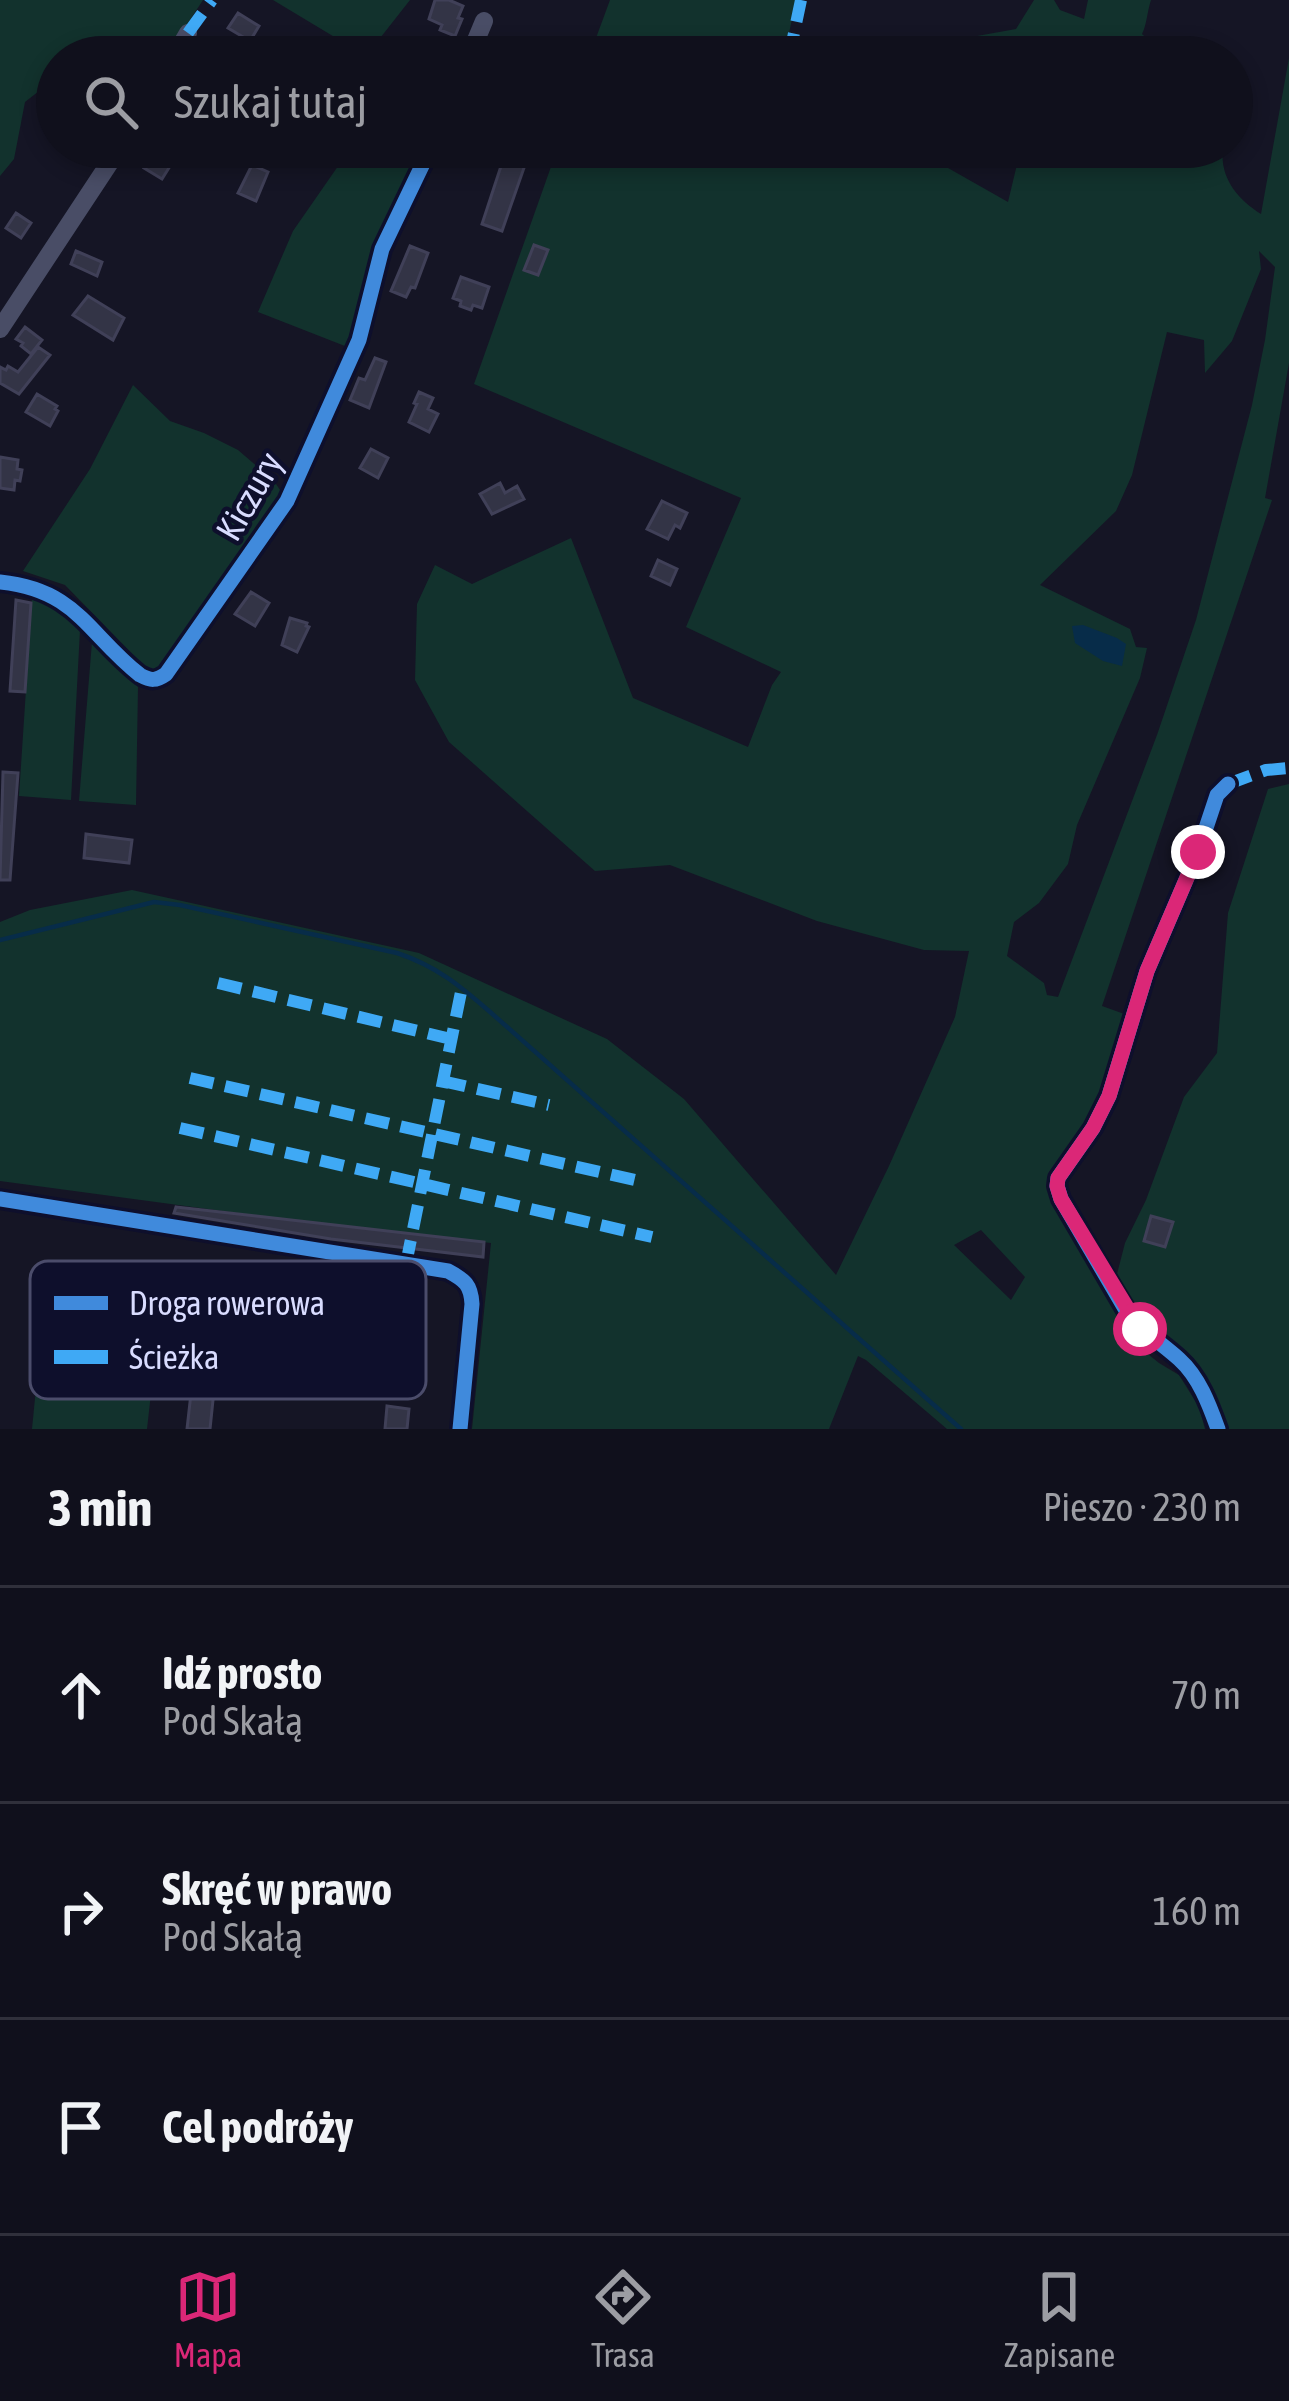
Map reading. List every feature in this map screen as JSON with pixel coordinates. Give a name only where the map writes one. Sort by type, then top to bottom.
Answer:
[{"type":"street","points":[[478,36],[484,21]]},
{"type":"street","points":[[0,329],[106,168]]},
{"type":"street","name":"Kiczury","points":[[0,582],[57,597],[140,675],[150,680],[166,674],[287,501],[359,340],[382,249],[421,168]]},
{"type":"street","points":[[1217,1429],[1191,1373],[1127,1312],[1057,1186],[1109,1096],[1147,971],[1217,795],[1228,784]]},
{"type":"street","points":[[0,1199],[386,1261]]},
{"type":"street","points":[[426,1267],[448,1271],[465,1280],[471,1290],[460,1429]]},
{"type":"green space","points":[[0,0],[203,0],[179,36],[36,36],[36,93],[25,102],[14,159],[0,176]]},
{"type":"green space","points":[[273,0],[410,0],[382,36],[333,36]]},
{"type":"green space","points":[[610,0],[796,0],[788,36],[597,36]]},
{"type":"green space","points":[[1034,0],[1054,0],[1060,10],[1084,19],[1088,0],[1151,0],[1144,36],[977,36],[1016,29]]},
{"type":"green space","points":[[1289,58],[1289,363],[1265,498],[1272,500],[1102,1006],[1127,1015],[1106,1083],[1054,1172],[1049,1194],[1135,1333],[1128,1338],[1179,1375],[1199,1407],[1205,1429],[947,1429],[858,1356],[829,1429],[472,1429],[491,1243],[0,1181],[0,922],[30,910],[132,890],[419,953],[607,1039],[684,1099],[836,1275],[955,1017],[969,951],[924,950],[817,921],[670,865],[595,871],[449,742],[415,680],[417,604],[435,565],[472,584],[571,538],[633,698],[748,747],[781,672],[686,627],[741,498],[474,384],[551,168],[948,168],[1008,202],[1016,168],[1224,168],[1244,201],[1261,214]],"holes":[[[1259,251],[1275,267],[1252,405],[1196,620],[1058,997],[1047,995],[1044,983],[1007,956],[1014,922],[1039,903],[1068,864],[1077,825],[1140,678],[1147,648],[1136,647],[1130,629],[1040,585],[1116,511],[1132,475],[1167,332],[1204,340],[1205,373],[1232,341],[1261,269]],[[981,1230],[1025,1277],[1011,1300],[954,1245]]]},
{"type":"green space","points":[[337,168],[415,168],[350,348],[258,312],[293,231]]},
{"type":"green space","points":[[133,385],[170,421],[238,450],[282,493],[156,673],[65,585],[23,571],[90,469]]},
{"type":"green space","points":[[32,598],[50,602],[80,630],[71,800],[19,796]]},
{"type":"green space","points":[[92,642],[138,687],[136,805],[79,801]]},
{"type":"green space","points":[[1289,784],[1289,1429],[1224,1429],[1213,1389],[1155,1335],[1117,1274],[1184,1097],[1217,1053],[1228,913],[1268,789]]},
{"type":"green space","points":[[35,1399],[150,1399],[147,1429],[32,1429]]},
{"type":"water","points":[[1083,625],[1126,644],[1122,666],[1103,661],[1075,643],[1072,626]]},
{"type":"building","points":[[435,0],[463,6],[455,36],[429,19]]},
{"type":"building","points":[[238,13],[259,26],[253,36],[228,28]]},
{"type":"building","points":[[144,168],[169,168],[162,179]]},
{"type":"building","points":[[250,168],[268,172],[256,201],[238,193]]},
{"type":"building","points":[[500,168],[524,168],[502,231],[482,224]]},
{"type":"building","points":[[16,213],[31,223],[21,238],[6,228]]},
{"type":"building","points":[[534,245],[548,250],[538,275],[524,270]]},
{"type":"building","points":[[410,246],[428,253],[415,288],[406,297],[391,291]]},
{"type":"building","points":[[76,251],[102,262],[97,276],[71,264]]},
{"type":"building","points":[[461,277],[489,287],[482,308],[473,305],[471,310],[453,298]]},
{"type":"building","points":[[88,296],[124,318],[113,340],[73,315]]},
{"type":"building","points":[[25,327],[42,340],[31,354],[16,339]]},
{"type":"building","points":[[38,347],[50,355],[19,394],[0,383],[0,367],[18,372]]},
{"type":"building","points":[[375,358],[386,362],[369,408],[350,400]]},
{"type":"building","points":[[419,392],[433,398],[428,409],[438,414],[429,432],[409,422]]},
{"type":"building","points":[[37,394],[57,406],[50,426],[26,412]]},
{"type":"building","points":[[371,449],[388,458],[378,478],[360,468]]},
{"type":"building","points":[[0,457],[18,460],[17,469],[22,470],[14,490],[0,488]]},
{"type":"building","points":[[500,483],[505,493],[517,486],[524,499],[492,514],[480,494]]},
{"type":"building","points":[[662,501],[687,513],[668,539],[647,529]]},
{"type":"building","points":[[658,560],[677,569],[670,585],[651,576]]},
{"type":"building","points":[[251,592],[269,603],[255,626],[235,614]]},
{"type":"building","points":[[16,600],[31,603],[25,692],[10,691]]},
{"type":"building","points":[[290,618],[309,627],[297,652],[282,645]]},
{"type":"building","points":[[3,772],[18,773],[10,880],[0,880]]},
{"type":"building","points":[[86,834],[132,840],[129,863],[84,858]]},
{"type":"building","points":[[176,1207],[484,1242],[483,1257],[331,1239],[174,1213]]},
{"type":"building","points":[[1151,1216],[1173,1222],[1165,1247],[1144,1241]]},
{"type":"building","points":[[190,1399],[213,1399],[210,1429],[187,1429]]},
{"type":"building","points":[[387,1406],[409,1409],[407,1429],[385,1429]]},
{"type":"waterway","points":[[0,940],[154,902],[397,953],[424,964],[489,1011],[961,1429]]},
{"type":"marked path","points":[[188,33],[212,0]]},
{"type":"marked path","points":[[793,36],[801,0]]},
{"type":"marked path","points":[[1228,784],[1266,770],[1289,768]]},
{"type":"marked path","points":[[218,983],[451,1039]]},
{"type":"marked path","points":[[407,1261],[461,992]]},
{"type":"marked path","points":[[190,1078],[639,1181]]},
{"type":"marked path","points":[[442,1081],[549,1105]]},
{"type":"marked path","points":[[180,1128],[652,1237]]},
{"type":"cycle path","points":[[0,582],[47,594],[64,604],[140,675],[153,679],[166,674],[287,501],[359,340],[382,249],[421,168]]},
{"type":"cycle path","points":[[1218,1429],[1192,1374],[1127,1312],[1057,1186],[1109,1096],[1147,971],[1217,795],[1228,784]]},
{"type":"cycle path","points":[[0,1199],[386,1261]]},
{"type":"cycle path","points":[[426,1267],[459,1277],[470,1292],[460,1429]]},
{"type":"route","points":[[1140,1329],[1057,1186],[1109,1096],[1147,971],[1198,852]]}]
